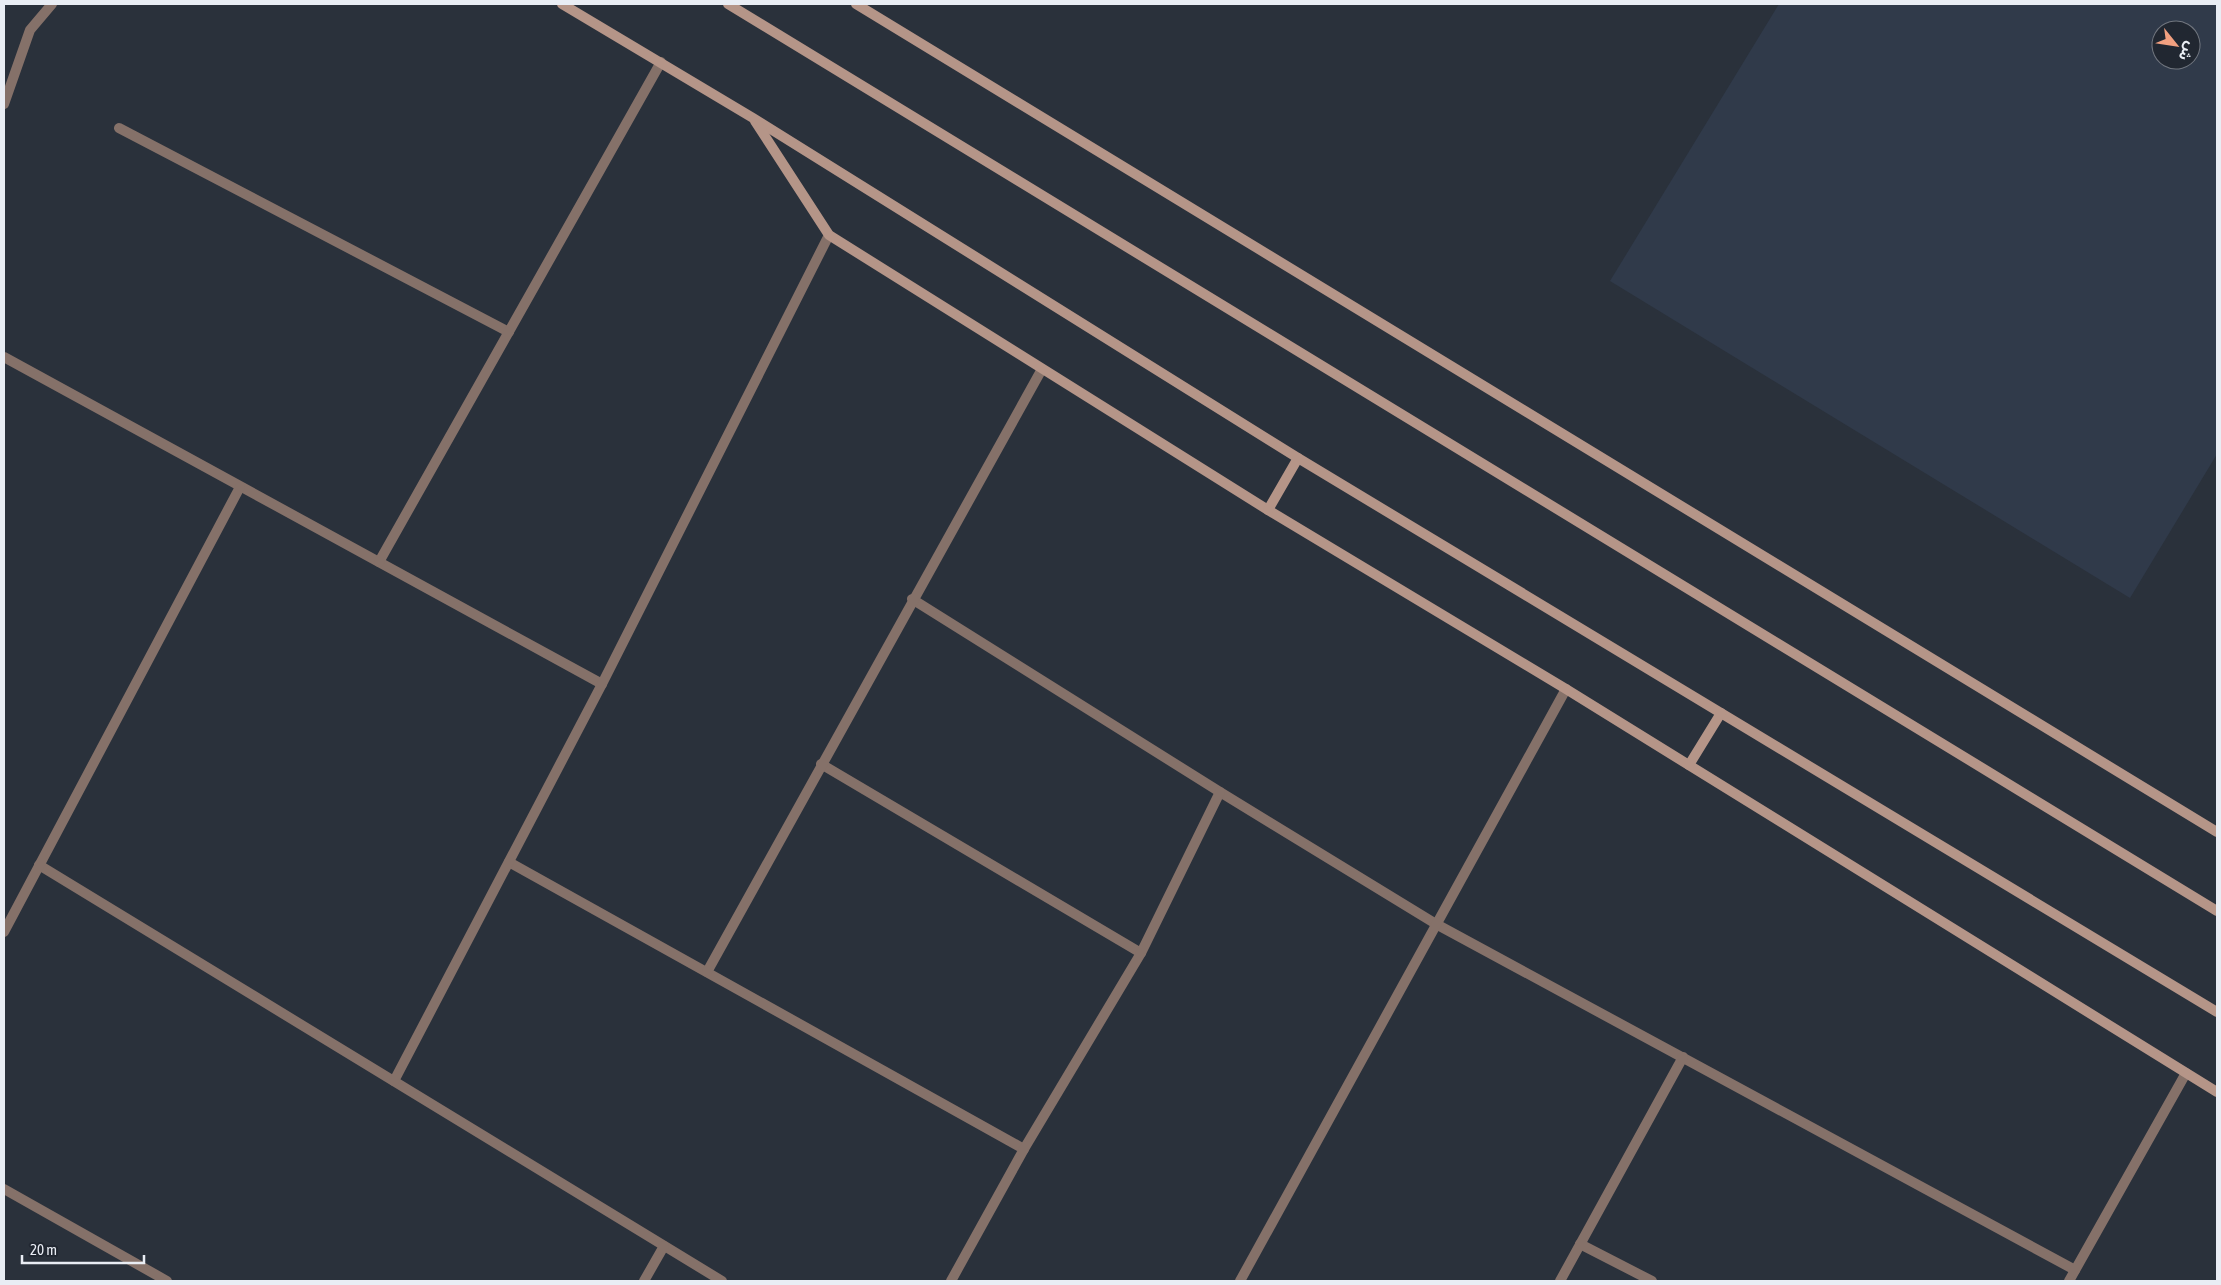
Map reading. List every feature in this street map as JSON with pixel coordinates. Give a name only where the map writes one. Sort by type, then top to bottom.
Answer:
[{"type":"main road","points":[[562,4],[753,118],[1298,458],[2217,1012]]},
{"type":"main road","points":[[728,4],[2217,911]]},
{"type":"main road","points":[[856,4],[2217,832]]},
{"type":"main road","points":[[753,118],[830,235],[1268,510],[1566,689],[2217,1092]]},
{"type":"main road","points":[[1268,510],[1298,458]]},
{"type":"main road","points":[[1689,765],[1720,712]]},
{"type":"street","points":[[4,104],[30,30],[52,4]]},
{"type":"street","points":[[379,562],[661,62]]},
{"type":"street","points":[[119,128],[509,332]]},
{"type":"street","points":[[394,1081],[602,684],[830,235]]},
{"type":"street","points":[[4,357],[602,684]]},
{"type":"street","points":[[707,972],[1042,369]]},
{"type":"street","points":[[4,932],[240,487]]},
{"type":"street","points":[[912,600],[1436,924],[2075,1270]]},
{"type":"street","points":[[1240,1281],[1566,689]]},
{"type":"street","points":[[821,764],[1141,953]]},
{"type":"street","points":[[951,1281],[1024,1149],[1141,953],[1220,792]]},
{"type":"street","points":[[508,862],[1024,1149]]},
{"type":"street","points":[[39,865],[722,1281]]},
{"type":"street","points":[[1560,1281],[1683,1057]]},
{"type":"street","points":[[2069,1281],[2186,1073]]},
{"type":"street","points":[[4,1189],[168,1281]]},
{"type":"street","points":[[1580,1244],[1652,1281]]},
{"type":"street","points":[[644,1281],[664,1246]]},
{"type":"shaded area","points":[[1779,4],[2217,4],[2217,454],[2130,598],[1610,281]]}]
